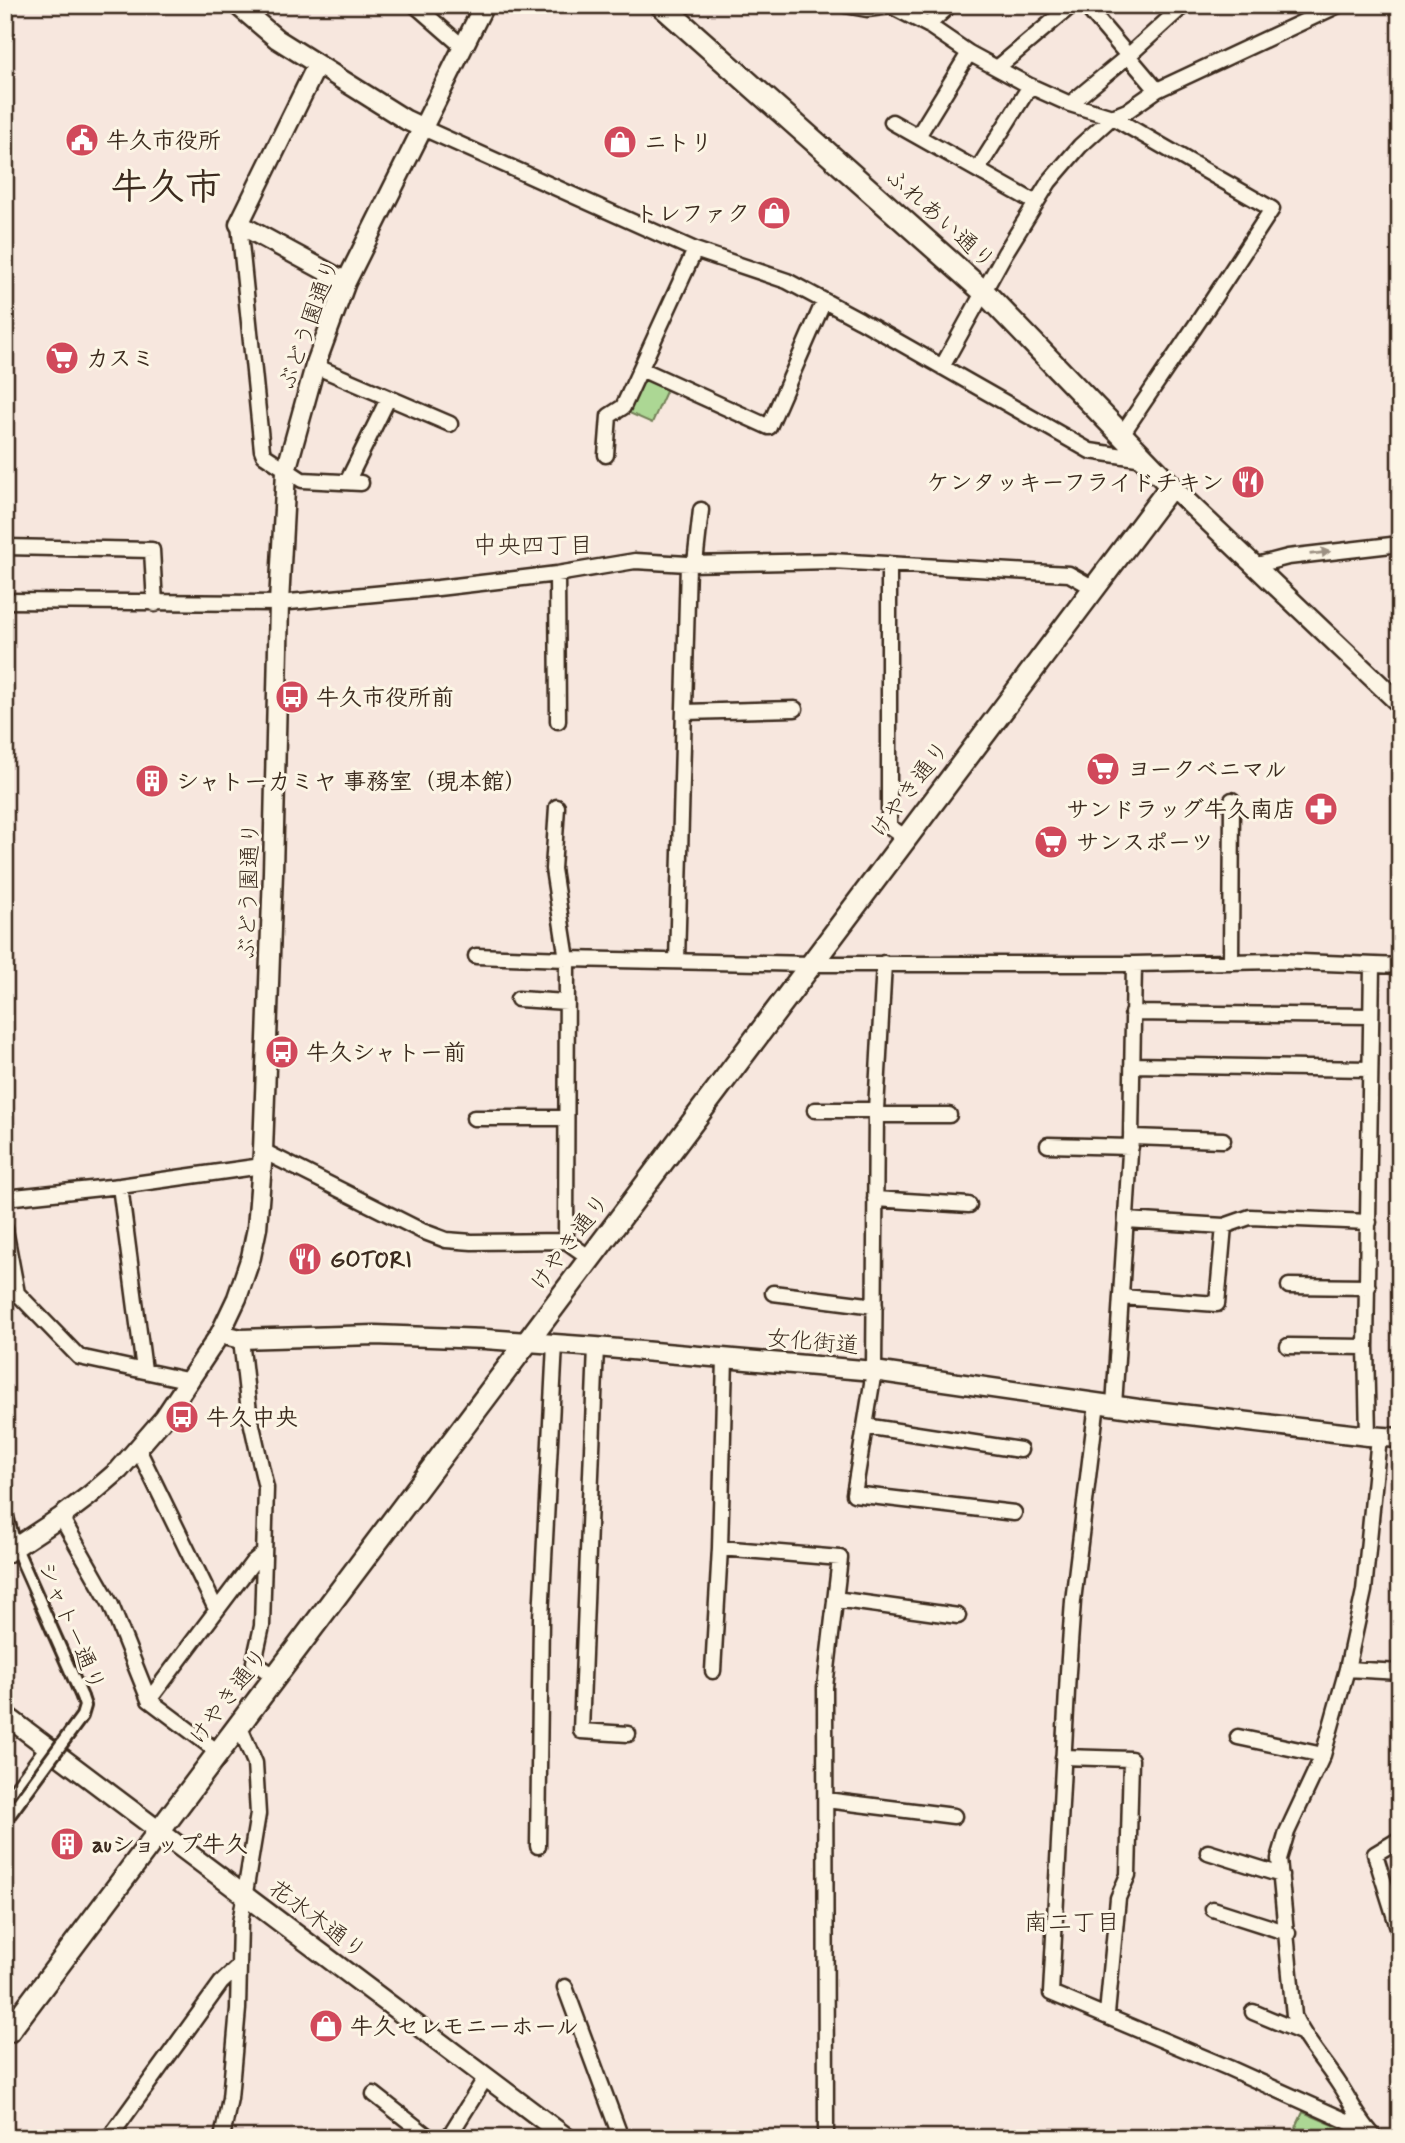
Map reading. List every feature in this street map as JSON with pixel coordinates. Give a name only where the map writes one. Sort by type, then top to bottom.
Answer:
[{"type":"main road","name":"ふれあい通り","points":[[661,5],[984,292],[1171,485]]},
{"type":"main road","name":"けやき通り","points":[[9,2031],[1171,485]]},
{"type":"street","points":[[237,5],[277,39],[406,120],[695,250],[787,281],[1090,451],[1146,460]]},
{"type":"street","points":[[415,5],[463,47]]},
{"type":"street","name":"ぶどう園通り","points":[[11,1551],[61,1517],[120,1470],[164,1419],[220,1334],[237,1298],[251,1256],[257,1228],[263,1159],[279,603],[286,471],[315,366],[346,282],[484,5]]},
{"type":"street","points":[[845,5],[867,9],[891,6],[1030,86],[1070,104],[1112,117],[1272,209],[1122,434]]},
{"type":"street","points":[[928,25],[950,5]]},
{"type":"street","points":[[997,68],[1072,5]]},
{"type":"street","points":[[1085,5],[1157,90]]},
{"type":"street","points":[[1070,104],[1184,5]]},
{"type":"street","points":[[942,367],[1005,253],[1049,182],[1080,146],[1112,117],[1127,111],[1157,90],[1339,5]]},
{"type":"street","points":[[918,136],[969,53]]},
{"type":"street","points":[[317,65],[239,224],[262,450],[268,459],[302,480],[354,483],[388,399]]},
{"type":"street","points":[[978,169],[1030,86]]},
{"type":"street","points":[[892,122],[1036,203]]},
{"type":"street","points":[[239,224],[346,282]]},
{"type":"street","points":[[606,455],[609,416],[623,407],[695,250]]},
{"type":"street","points":[[641,369],[769,427],[824,300]]},
{"type":"street","points":[[315,366],[450,424]]},
{"type":"street","points":[[1171,485],[1400,704]]},
{"type":"street","points":[[677,961],[692,563],[701,510]]},
{"type":"street","points":[[1253,566],[1287,557],[1400,544]]},
{"type":"street","points":[[5,547],[152,550],[155,604]]},
{"type":"street","points":[[5,601],[279,603],[557,574],[635,561],[832,561],[1069,574],[1094,588]]},
{"type":"street","points":[[889,564],[889,826],[906,838]]},
{"type":"street","points":[[557,574],[558,720]]},
{"type":"street","points":[[685,712],[795,709]]},
{"type":"street","points":[[1231,962],[1233,800]]},
{"type":"street","points":[[556,807],[553,869],[567,959],[566,1241]]},
{"type":"street","points":[[476,957],[811,964],[1276,961],[1400,966]]},
{"type":"street","points":[[884,962],[876,1113],[874,1371],[854,1494],[1014,1513]]},
{"type":"street","points":[[1134,964],[1131,1142],[1121,1297],[1073,1601],[1051,1993],[1107,2014],[1372,2134]]},
{"type":"street","points":[[1371,966],[1366,1347],[1373,1437],[1364,1591],[1347,1669],[1322,1755],[1287,1832],[1279,1858],[1294,2016],[1301,2032],[1372,2134]]},
{"type":"street","points":[[518,999],[567,1002]]},
{"type":"street","points":[[1132,1013],[1371,1016]]},
{"type":"street","points":[[1132,1065],[1370,1069]]},
{"type":"street","points":[[815,1110],[949,1115]]},
{"type":"street","points":[[474,1118],[566,1118]]},
{"type":"street","points":[[1048,1145],[1223,1140]]},
{"type":"street","points":[[5,1198],[120,1186],[263,1159],[446,1240],[566,1241],[590,1258]]},
{"type":"street","points":[[120,1186],[144,1370]]},
{"type":"street","points":[[875,1199],[969,1205]]},
{"type":"street","points":[[1126,1220],[1224,1226],[1250,1217],[1369,1222]]},
{"type":"street","points":[[1121,1297],[1217,1304],[1224,1226]]},
{"type":"street","points":[[5,1228],[17,1293],[79,1357],[191,1381]]},
{"type":"street","points":[[1289,1286],[1368,1287]]},
{"type":"street","points":[[773,1293],[875,1306]]},
{"type":"street","name":"女化街道","points":[[220,1334],[241,1339],[375,1335],[526,1342],[874,1371],[1106,1404],[1373,1437],[1400,1438]]},
{"type":"street","points":[[241,1339],[249,1412],[266,1488],[262,1626],[254,1662],[275,1677]]},
{"type":"street","points":[[538,1846],[541,1618],[555,1344]]},
{"type":"street","points":[[1288,1346],[1366,1347]]},
{"type":"street","points":[[596,1347],[581,1731],[628,1734]]},
{"type":"street","points":[[713,1671],[720,1548],[725,1358]]},
{"type":"street","points":[[865,1426],[1020,1450]]},
{"type":"street","points":[[138,1449],[216,1609]]},
{"type":"street","name":"シャトー通り","points":[[5,1508],[11,1551],[85,1706],[82,1716],[5,1821]]},
{"type":"street","points":[[61,1517],[111,1605],[149,1700],[218,1752]]},
{"type":"street","points":[[720,1548],[840,1558],[825,1687],[826,2138]]},
{"type":"street","points":[[149,1700],[216,1609],[253,1562],[264,1553]]},
{"type":"street","points":[[835,1599],[958,1616]]},
{"type":"street","points":[[1347,1669],[1400,1672]]},
{"type":"street","name":"花水木通り","points":[[5,1715],[561,2136]]},
{"type":"street","points":[[222,2138],[230,2098],[237,2022],[240,1923],[258,1814],[255,1763],[239,1724]]},
{"type":"street","points":[[1238,1737],[1322,1755]]},
{"type":"street","points":[[5,1805],[48,1748]]},
{"type":"street","points":[[1063,1757],[1131,1759],[1128,1875],[1118,1898],[1107,2014]]},
{"type":"street","points":[[825,1800],[954,1816]]},
{"type":"street","points":[[1400,1839],[1375,1854],[1400,1934]]},
{"type":"street","points":[[1208,1852],[1281,1875]]},
{"type":"street","points":[[1213,1909],[1287,1933]]},
{"type":"street","points":[[116,2135],[221,1983],[238,1967]]},
{"type":"street","points":[[565,1987],[621,2138]]},
{"type":"street","points":[[1253,2012],[1301,2032]]},
{"type":"street","points":[[448,2138],[486,2077]]},
{"type":"street","points":[[374,2094],[430,2138]]},
{"type":"green space","points":[[644,378],[668,387],[652,423],[627,412]]},
{"type":"green space","points":[[1303,2112],[1364,2138],[1291,2138]]},
{"type":"place","name":"牛久市役所","points":[[82,140]]},
{"type":"place","name":"ニトリ","points":[[620,142]]},
{"type":"place","name":"トレファク","points":[[774,213]]},
{"type":"place","name":"カスミ","points":[[62,358]]},
{"type":"place","name":"ケンタッキーフライドチキン","points":[[1248,482]]},
{"type":"place","name":"牛久市役所前","points":[[292,697]]},
{"type":"place","name":"ヨークベニマル","points":[[1103,769]]},
{"type":"place","name":"シャトーカミヤ 事務室（現本館）","points":[[152,781]]},
{"type":"place","name":"サンドラッグ牛久南店","points":[[1321,809]]},
{"type":"place","name":"サンスポーツ","points":[[1051,842]]},
{"type":"place","name":"牛久シャトー前","points":[[282,1052]]},
{"type":"place","name":"GOTORI","points":[[305,1259]]},
{"type":"place","name":"牛久中央","points":[[182,1417]]},
{"type":"place","name":"auショップ牛久","points":[[67,1844]]},
{"type":"place","name":"牛久セレモニーホール","points":[[326,2026]]},
{"type":"district","name":"牛久市","points":[[166,186]]},
{"type":"district","name":"中央四丁目","points":[[533,545]]},
{"type":"district","name":"南二丁目","points":[[1072,1922]]}]
